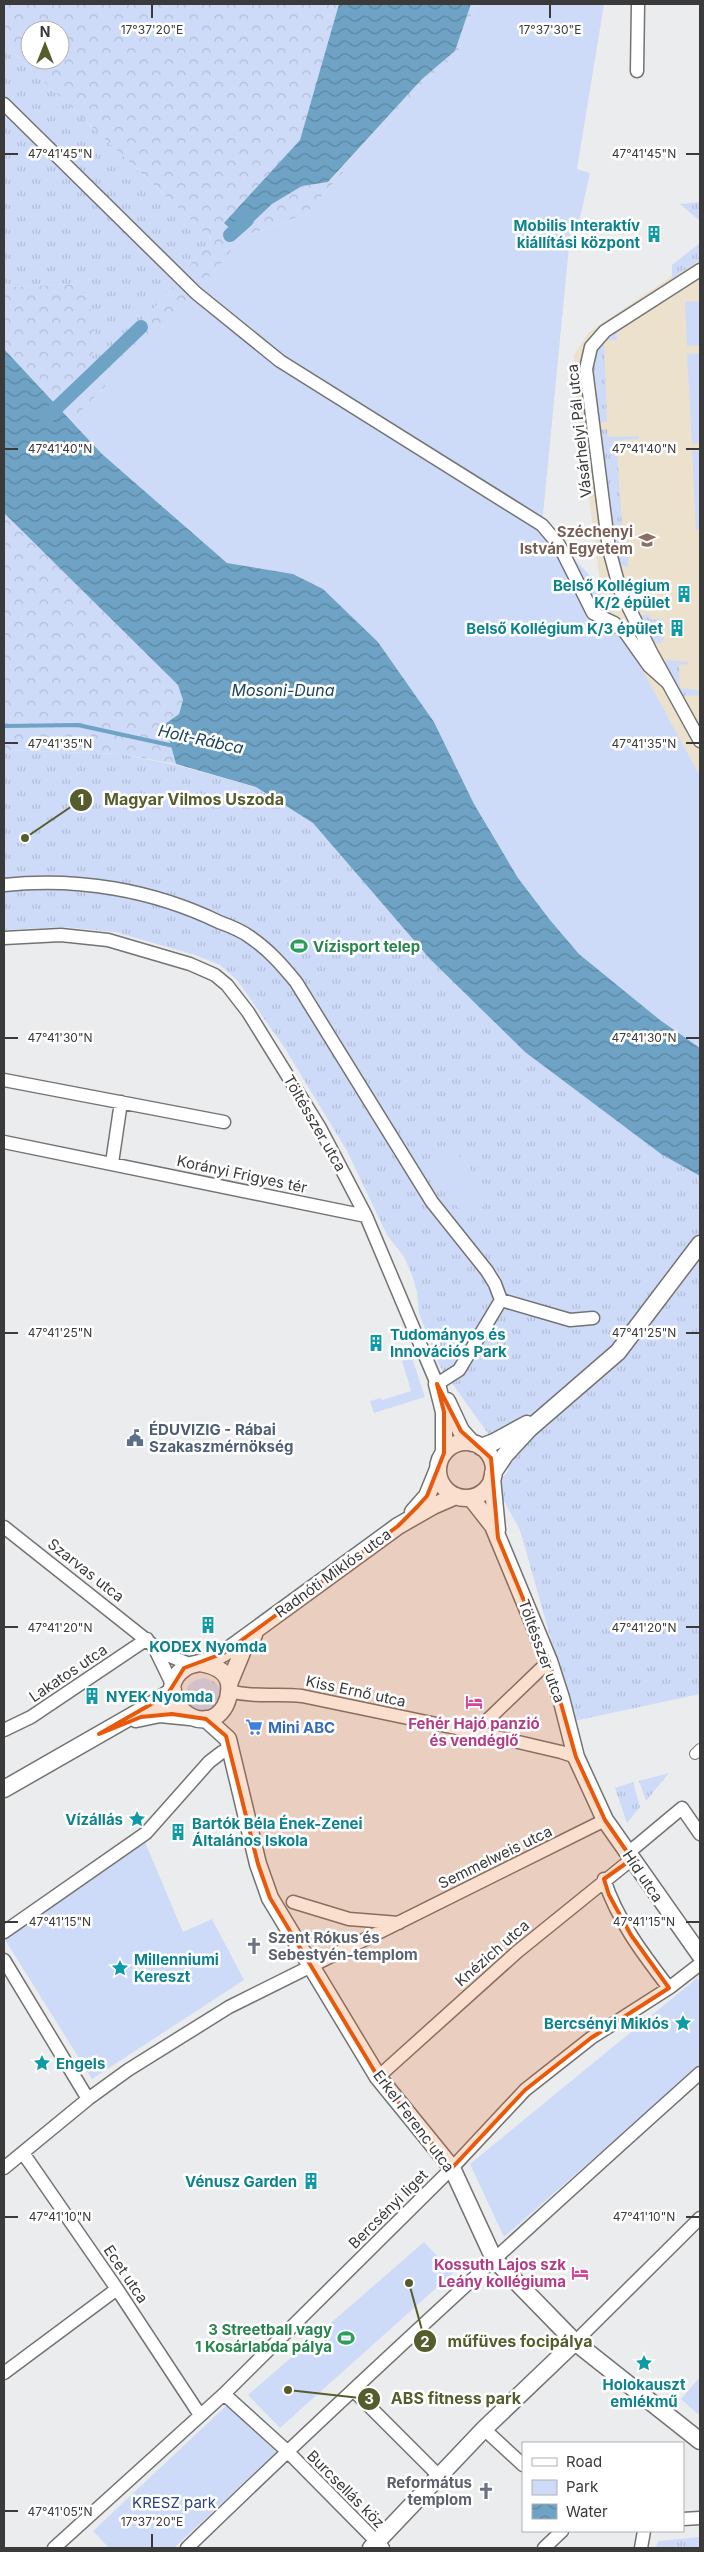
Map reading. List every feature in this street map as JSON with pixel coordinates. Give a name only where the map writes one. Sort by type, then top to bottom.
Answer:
[{"type":"street","points":[[637,71],[638,4]]},
{"type":"street","points":[[4,104],[196,293],[280,360],[542,525],[559,545],[593,613],[614,623],[625,632],[650,666],[668,683]]},
{"type":"street","name":"Vásárhelyi Pál utca","points":[[700,270],[610,327],[597,338],[589,352],[586,369],[609,549],[618,584],[668,683],[700,740]]},
{"type":"street","points":[[4,885],[20,883],[106,886],[180,905],[249,936],[274,956],[296,982],[432,1202],[491,1278],[501,1300],[570,1320],[593,1318]]},
{"type":"street","name":"Töltésszer utca","points":[[4,938],[61,935],[108,940],[152,951],[215,975],[227,984],[248,1012],[315,1120],[366,1216],[438,1384]]},
{"type":"street","points":[[4,1080],[224,1122]]},
{"type":"street","points":[[112,1163],[121,1102]]},
{"type":"street","name":"Korányi Frigyes tér","points":[[4,1142],[366,1216]]},
{"type":"street","points":[[438,1384],[444,1412],[444,1453],[438,1469],[443,1486],[464,1497],[485,1491],[512,1446],[549,1411],[601,1369],[618,1352],[700,1244]]},
{"type":"street","points":[[438,1384],[459,1370],[501,1300]]},
{"type":"street","points":[[438,1384],[461,1430],[491,1458],[493,1475]]},
{"type":"street","points":[[444,1453],[457,1444],[476,1445],[494,1442],[549,1411]]},
{"type":"street","name":"Radnóti Miklós utca","points":[[398,1526],[427,1496],[438,1469]]},
{"type":"street","name":"Töltésszer utca","points":[[493,1475],[498,1538]]},
{"type":"street","name":"Töltésszer utca","points":[[464,1497],[493,1526],[549,1661],[561,1698],[576,1758],[605,1820]]},
{"type":"street","name":"Radnóti Miklós utca","points":[[196,1664],[224,1653],[398,1526],[434,1506],[464,1497]]},
{"type":"street","name":"Szarvas utca","points":[[4,1527],[147,1640],[172,1657],[196,1664]]},
{"type":"street","name":"Radnóti Miklós utca","points":[[229,1688],[243,1650],[268,1620]]},
{"type":"street","name":"Szarvas utca","points":[[147,1640],[158,1651],[173,1688]]},
{"type":"street","name":"Lakatos utca","points":[[4,1730],[31,1717],[147,1640]]},
{"type":"street","points":[[476,1732],[549,1661]]},
{"type":"street","points":[[99,1734],[141,1717],[160,1714],[198,1718],[219,1715],[228,1700],[229,1688],[220,1670],[213,1665],[196,1664],[184,1668],[177,1676],[173,1688],[174,1700],[178,1707],[198,1718]]},
{"type":"street","points":[[4,1789],[99,1734],[173,1688]]},
{"type":"street","name":"Kiss Ernő utca","points":[[229,1688],[256,1697],[288,1694],[302,1696],[476,1732],[561,1752],[576,1758]]},
{"type":"street","name":"Erkel Ferenc utca","points":[[198,1718],[226,1736],[232,1752],[261,1873],[270,1898],[378,2077],[452,2168],[494,2259],[575,2342],[700,2441]]},
{"type":"street","points":[[4,1932],[146,1833],[209,1762],[222,1752],[232,1752]]},
{"type":"street","name":"Knézich utca","points":[[378,2077],[517,1952],[604,1879],[682,1808],[700,1834]]},
{"type":"street","name":"Semmelweis utca","points":[[4,2168],[88,2099],[202,2023],[399,1922],[605,1820]]},
{"type":"street","name":"Híd utca","points":[[605,1820],[700,1955]]},
{"type":"street","points":[[604,1879],[612,1905],[669,1988]]},
{"type":"street","name":"Semmelweis utca","points":[[293,1902],[349,1919],[399,1922]]},
{"type":"street","points":[[4,1960],[88,2099]]},
{"type":"street","name":"Bercsényi liget","points":[[54,2548],[68,2544],[224,2394],[452,2168],[525,2090],[591,2038],[669,1988],[700,1964]]},
{"type":"street","points":[[187,2548],[287,2451],[494,2259],[700,2073]]},
{"type":"street","name":"Ecet utca","points":[[23,2153],[117,2289],[200,2415]]},
{"type":"street","points":[[377,2546],[484,2429],[700,2218]]},
{"type":"street","points":[[4,2373],[117,2289]]},
{"type":"street","points":[[353,2390],[439,2476]]},
{"type":"street","points":[[224,2394],[287,2451]]},
{"type":"street","points":[[484,2429],[522,2464]]},
{"type":"street","name":"Burcsellás köz","points":[[287,2451],[377,2546]]},
{"type":"street","points":[[544,2548],[561,2532]]},
{"type":"street","points":[[642,2548],[644,2532]]},
{"type":"highlighted area","points":[[437,1384],[461,1431],[491,1458],[498,1538],[549,1661],[576,1757],[605,1820],[632,1859],[604,1879],[609,1895],[631,1935],[669,1988],[591,2038],[525,2090],[452,2168],[378,2077],[270,1898],[258,1864],[226,1736],[206,1719],[172,1714],[141,1717],[99,1734],[167,1695],[184,1668],[224,1653],[398,1526],[417,1507],[427,1496],[444,1453],[444,1412]]},
{"type":"shaded area","name":"Széchenyi István Egyetem","points":[[700,257],[700,776],[602,597],[574,383],[574,355],[588,333]]},
{"type":"green space","points":[[4,4],[339,4],[300,140],[225,222],[238,235],[272,204],[303,185],[329,182],[422,79],[455,51],[471,4],[475,4],[458,54],[425,81],[306,214],[243,237],[196,293],[72,421],[4,349],[4,282],[10,287],[80,284],[89,301],[95,335],[90,376],[162,300],[211,239],[32,70],[70,70],[70,20],[20,20],[20,59],[4,44]]},
{"type":"green space","points":[[475,4],[604,4],[577,169],[590,173],[578,227],[571,226],[542,525],[593,579],[700,776],[700,1048],[660,1020],[579,954],[550,920],[518,878],[474,804],[434,722],[378,642],[323,589],[293,574],[227,563],[102,454],[72,421],[196,293],[243,237],[306,214],[425,81],[458,54]]},
{"type":"green space","points":[[4,44],[20,59],[20,70],[32,70],[211,239],[162,300],[89,377],[95,335],[80,284],[9,287],[4,282]]},
{"type":"green space","points":[[700,202],[700,221],[680,204]]},
{"type":"green space","points":[[700,243],[700,260],[672,278],[672,265]]},
{"type":"green space","points":[[700,301],[700,345],[687,346],[685,302]]},
{"type":"green space","points":[[616,329],[617,340],[605,340]]},
{"type":"green space","points":[[604,341],[607,422],[598,422],[592,371],[593,361]]},
{"type":"green space","points":[[700,353],[700,443],[692,444],[687,354]]},
{"type":"green space","points":[[607,429],[608,437],[639,436],[639,439],[613,441],[614,452],[617,452],[624,556],[628,556],[628,567],[621,565],[617,560],[599,434],[601,430]]},
{"type":"green space","points":[[692,451],[700,451],[700,529],[696,530]]},
{"type":"green space","points":[[4,513],[178,685],[183,700],[179,714],[165,724],[176,764],[121,754],[4,750]]},
{"type":"green space","points":[[645,581],[650,588],[639,590],[640,615],[649,615],[651,620],[663,619],[663,626],[646,626],[635,610],[631,599],[631,588],[633,584]]},
{"type":"green space","points":[[656,633],[660,633],[663,638],[662,642],[656,643],[653,640],[653,636]]},
{"type":"green space","points":[[667,660],[688,662],[688,664],[679,665],[680,688],[700,690],[700,695],[683,696],[666,666],[665,662]]},
{"type":"green space","points":[[4,750],[121,754],[176,765],[256,787],[313,823],[430,959],[525,1052],[661,1154],[700,1176],[700,1694],[574,1721],[520,1530],[505,1503],[492,1487],[509,1471],[494,1442],[439,1365],[419,1313],[417,1292],[412,1275],[404,1257],[387,1235],[347,1151],[284,1047],[237,980],[220,965],[195,955],[115,932],[64,927],[4,930]]},
{"type":"green space","points":[[449,1144],[494,1197],[468,1219],[423,1166]]},
{"type":"green space","points":[[412,1358],[425,1397],[374,1413],[370,1401],[381,1398],[382,1400],[411,1391],[402,1361]]},
{"type":"green space","points":[[204,1678],[215,1683],[220,1690],[217,1711],[194,1712],[187,1701],[186,1691],[188,1687],[191,1683]]},
{"type":"green space","points":[[669,1773],[646,1801],[639,1781]]},
{"type":"green space","points":[[633,1782],[640,1807],[627,1823],[615,1788]]},
{"type":"green space","points":[[145,1842],[183,1932],[212,1919],[244,1980],[92,2079],[4,1938]]},
{"type":"green space","points":[[697,1978],[700,1981],[700,2065],[504,2237],[470,2164]]},
{"type":"green space","points":[[424,2242],[453,2273],[280,2428],[248,2395]]},
{"type":"green space","points":[[700,2377],[700,2416],[681,2399]]},
{"type":"green space","name":"KRESZ park","points":[[227,2405],[276,2452],[174,2548],[109,2548],[93,2531]]},
{"type":"green space","points":[[700,2537],[700,2548],[655,2548],[659,2541]]},
{"type":"water","points":[[339,4],[471,4],[455,51],[422,79],[328,182],[302,186],[272,204],[238,236],[224,223],[300,140]]},
{"type":"water","name":"Mosoni-Duna","points":[[4,349],[102,454],[227,563],[293,574],[323,589],[378,642],[434,722],[474,804],[518,878],[550,920],[579,954],[660,1020],[700,1048],[700,1176],[661,1154],[525,1052],[430,959],[313,823],[256,787],[176,764],[165,724],[179,714],[183,700],[178,685],[4,513]]},
{"type":"waterway","points":[[230,235],[247,220]]},
{"type":"waterway","points":[[46,418],[141,327]]},
{"type":"waterway","name":"Holt-Rábca","points":[[4,726],[78,725],[174,746]]},
{"type":"place","name":"Mobilis Interaktív kiállítási központ","points":[[654,234]]},
{"type":"place","name":"Széchenyi István Egyetem","points":[[647,540]]},
{"type":"place","name":"Belső Kollégium K/2 épület","points":[[684,594]]},
{"type":"place","name":"Belső Kollégium K/3 épület","points":[[677,628]]},
{"type":"place","name":"Magyar Vilmos Uszoda","points":[[25,838]]},
{"type":"place","name":"Vízisport telep","points":[[299,946]]},
{"type":"place","name":"Tudományos és Innovációs Park","points":[[376,1343]]},
{"type":"place","name":"ÉDUVIZIG - Rábai Szakaszmérnökség","points":[[135,1438]]},
{"type":"place","name":"KODEX Nyomda","points":[[208,1625]]},
{"type":"place","name":"NYEK Nyomda","points":[[92,1696]]},
{"type":"place","name":"Fehér Hajó panzió és vendéglő","points":[[474,1702]]},
{"type":"place","name":"Mini ABC","points":[[254,1727]]},
{"type":"place","name":"Vízállás","points":[[137,1819]]},
{"type":"place","name":"Bartók Béla Ének-Zenei Általános Iskola","points":[[178,1832]]},
{"type":"place","name":"Szent Rókus és Sebestyén-templom","points":[[254,1946]]},
{"type":"place","name":"Millenniumi Kereszt","points":[[120,1968]]},
{"type":"place","name":"Bercsényi Miklós","points":[[683,2023]]},
{"type":"place","name":"Engels","points":[[42,2063]]},
{"type":"place","name":"Vénusz Garden","points":[[311,2181]]},
{"type":"place","name":"Kossuth Lajos szk Leány kollégiuma","points":[[580,2273]]},
{"type":"place","name":"műfüves focipálya","points":[[409,2283]]},
{"type":"place","name":"3 Streetball vagy 1 Kosárlabda pálya","points":[[346,2338]]},
{"type":"place","name":"Holokauszt emlékmű","points":[[644,2363]]},
{"type":"place","name":"ABS fitness park","points":[[288,2390]]},
{"type":"place","name":"Református templom","points":[[486,2491]]}]
